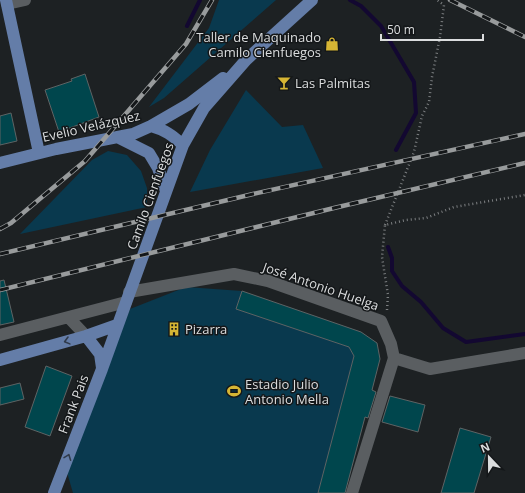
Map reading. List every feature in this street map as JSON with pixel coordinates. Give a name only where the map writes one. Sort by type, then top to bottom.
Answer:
[{"type":"main road","name":"Camilo Cienfuegos","points":[[117,325],[183,145],[204,108],[246,60],[312,0]]},
{"type":"main road","points":[[6,2],[39,153]]},
{"type":"main road","points":[[151,126],[189,104],[246,60]]},
{"type":"main road","name":"Evelio Velázquez","points":[[0,163],[39,153],[133,134],[151,126],[163,129],[183,145]]},
{"type":"main road","points":[[117,137],[149,153],[158,168],[166,191]]},
{"type":"main road","points":[[0,360],[86,336],[117,325]]},
{"type":"main road","name":"Frank Pais","points":[[54,493],[102,369],[117,325]]},
{"type":"main road","points":[[86,336],[100,354],[102,369]]},
{"type":"street","points":[[6,2],[25,0]]},
{"type":"street","name":"José Antonio Huelga","points":[[0,334],[69,318],[128,297],[234,274],[268,280],[381,321],[391,344],[394,358]]},
{"type":"street","points":[[69,318],[86,336]]},
{"type":"street","points":[[352,493],[394,358],[430,369],[525,353]]},
{"type":"path","points":[[381,321],[388,308],[386,278],[382,257],[385,225],[414,152],[422,116],[429,102],[444,5],[437,0]]},
{"type":"path","points":[[385,225],[406,220],[426,218],[454,207],[525,195]]},
{"type":"shaded area","points":[[219,0],[276,0],[164,98],[149,107],[209,28]]},
{"type":"shaded area","points":[[246,90],[282,127],[303,125],[323,168],[190,192],[210,150]]},
{"type":"shaded area","points":[[108,151],[127,155],[141,171],[147,188],[147,207],[20,234],[92,160]]},
{"type":"shaded area","name":"Estadio Julio Antonio Mella","points":[[186,287],[242,291],[361,332],[377,343],[380,359],[345,493],[73,493],[66,469],[130,309]]},
{"type":"building","points":[[85,74],[99,117],[59,132],[45,90],[72,81],[71,79]]},
{"type":"building","points":[[11,113],[17,141],[0,145],[0,116]]},
{"type":"building","points":[[4,280],[14,322],[0,325],[0,281]]},
{"type":"building","points":[[242,291],[361,332],[377,343],[380,359],[372,390],[376,392],[368,418],[365,417],[345,493],[318,493],[354,356],[349,347],[236,309]]},
{"type":"building","points":[[46,366],[72,376],[50,436],[25,427]]},
{"type":"building","points":[[20,383],[24,399],[0,405],[0,388]]},
{"type":"building","points":[[390,396],[425,405],[418,432],[382,422]]},
{"type":"building","points":[[460,428],[491,437],[474,493],[441,493]]},
{"type":"waterway","points":[[187,26],[200,0]]},
{"type":"waterway","points":[[350,0],[361,6],[381,26],[414,82],[416,113],[396,150]]},
{"type":"waterway","points":[[388,247],[392,258],[392,271],[402,286],[421,302],[443,328],[466,342],[525,334]]},
{"type":"railway","points":[[0,229],[11,223],[85,161],[186,44],[212,0]]},
{"type":"railway","points":[[450,0],[525,37]]},
{"type":"railway","points":[[0,254],[253,194],[525,134]]},
{"type":"railway","points":[[0,290],[525,163]]},
{"type":"place","name":"Taller de Maquinado Camilo Cienfuegos","points":[[332,44]]},
{"type":"place","name":"Las Palmitas","points":[[284,83]]},
{"type":"place","name":"Pizarra","points":[[174,329]]},
{"type":"place","name":"Estadio Julio Antonio Mella","points":[[234,391]]}]
